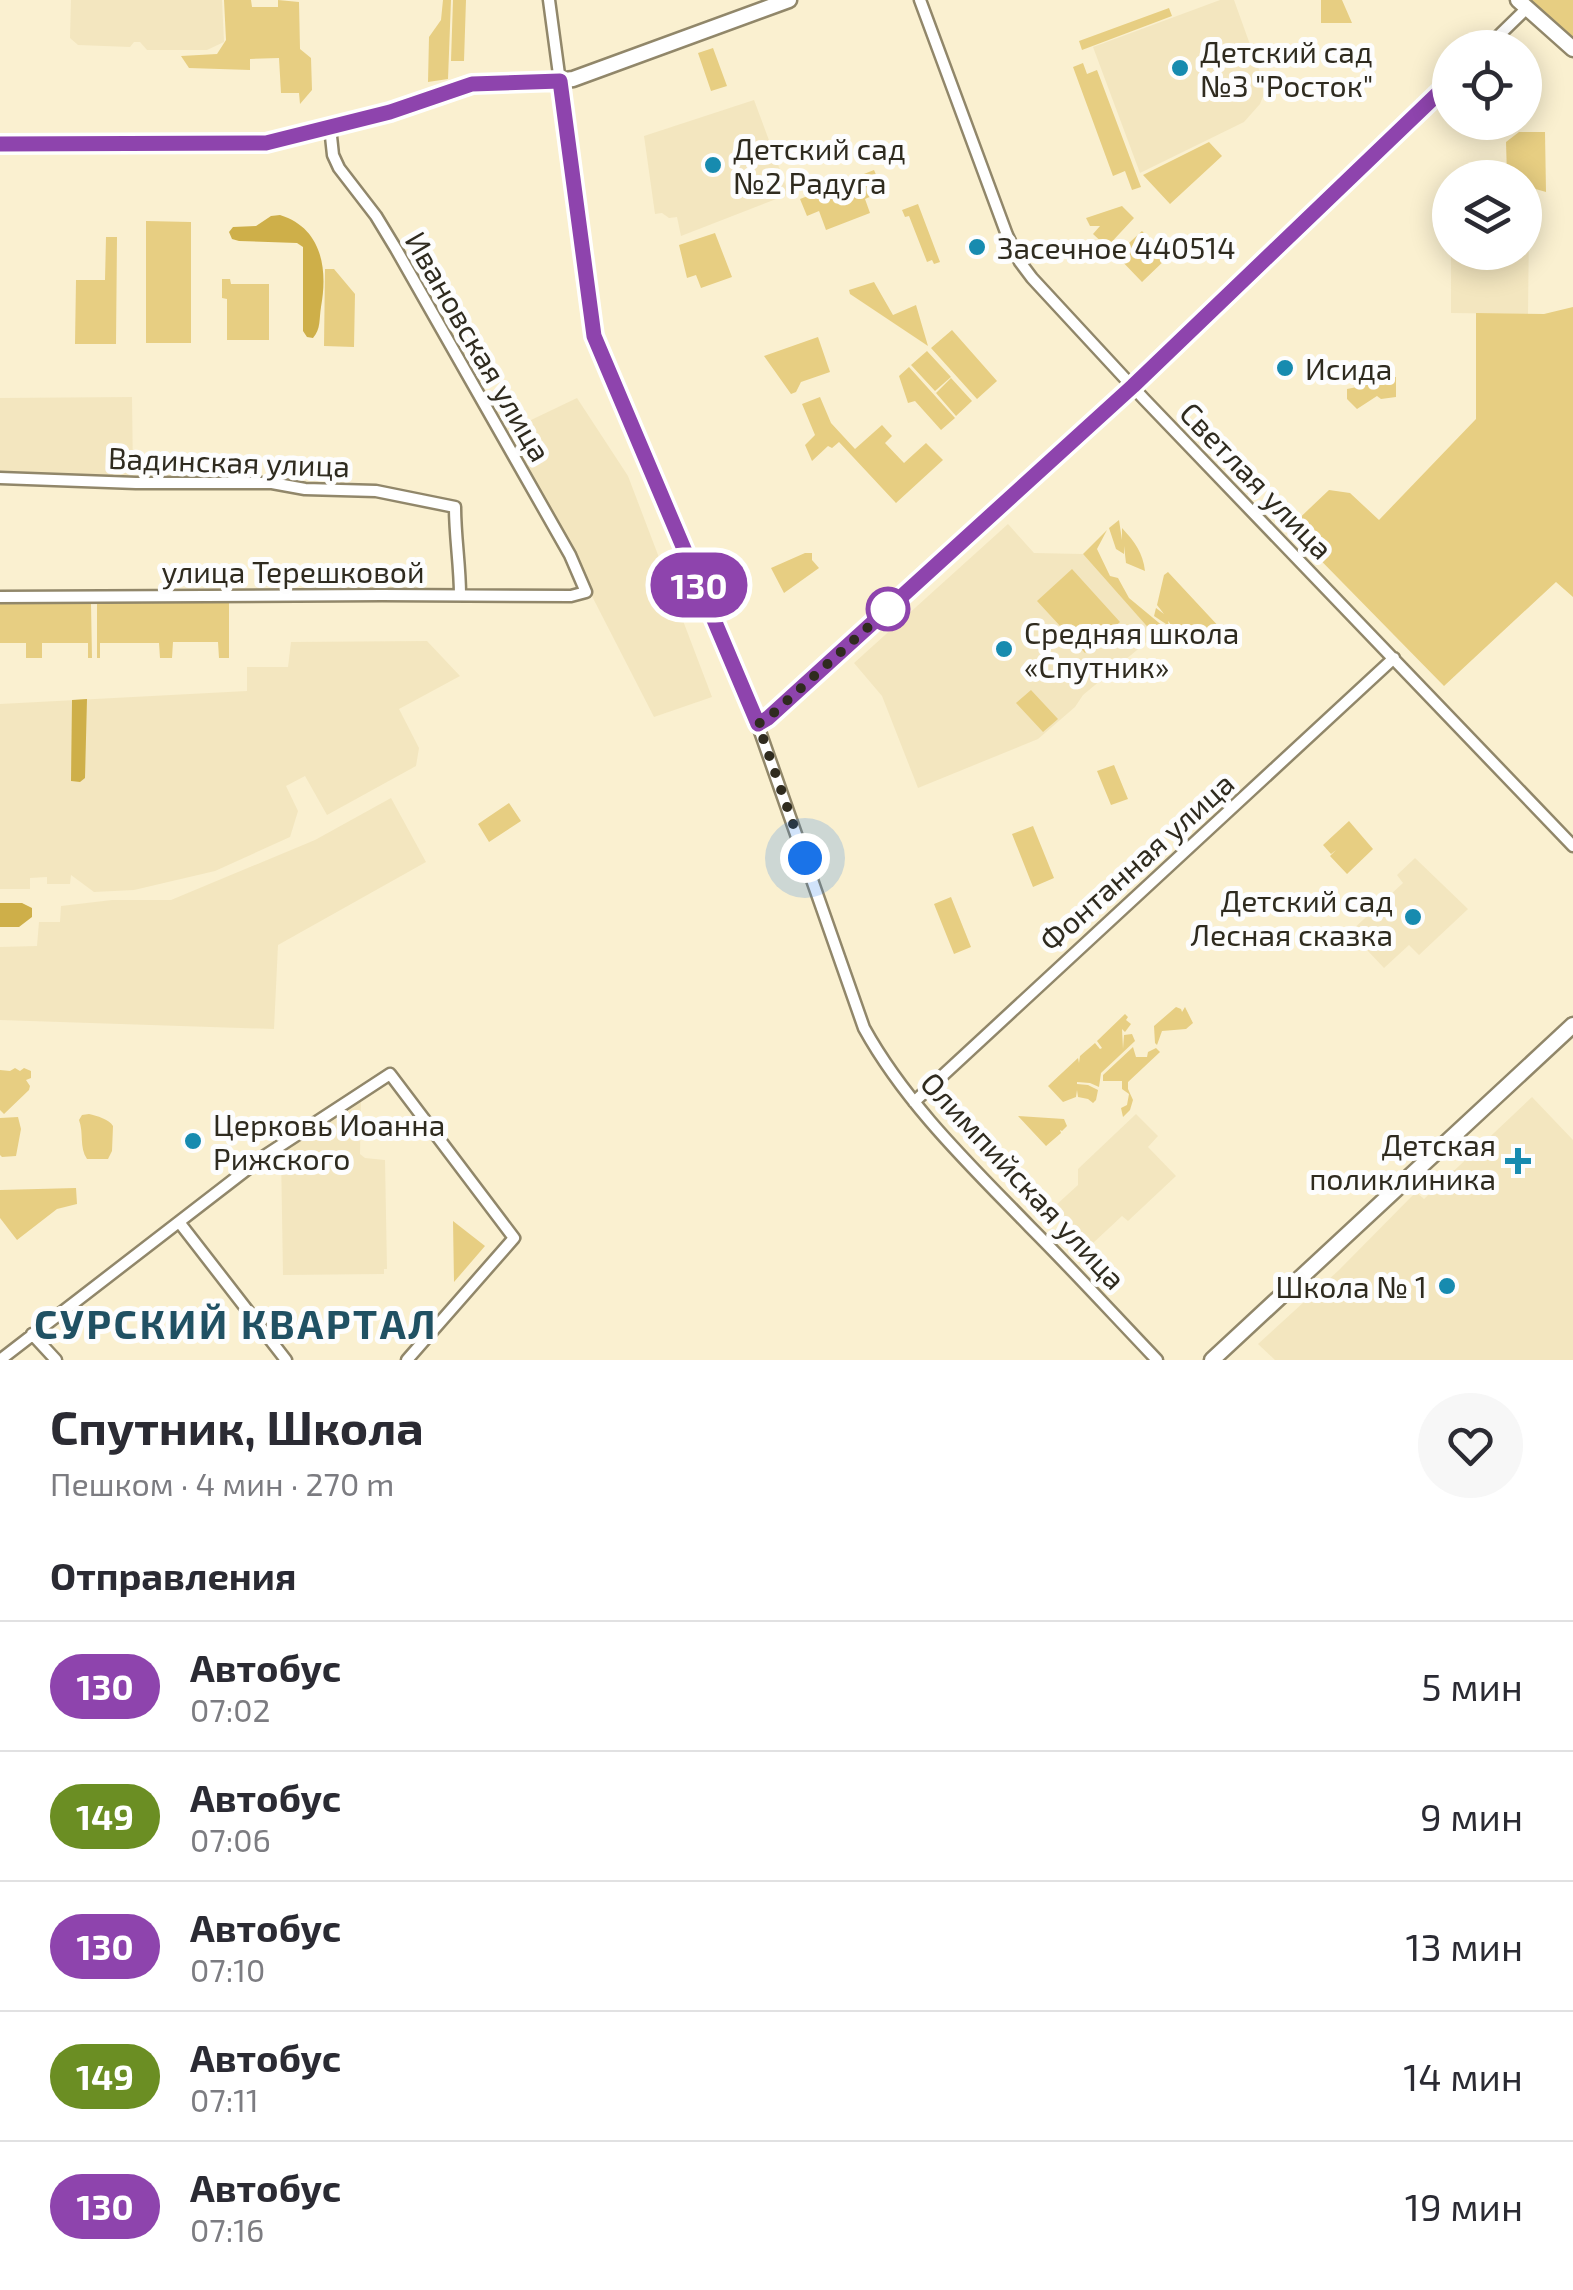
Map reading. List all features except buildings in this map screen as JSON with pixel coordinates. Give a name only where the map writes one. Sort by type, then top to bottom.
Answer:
[{"type":"main road","points":[[0,144],[257,144],[281,140],[390,112],[472,84],[581,77],[789,0]]},
{"type":"main road","points":[[1522,4],[1573,49]]},
{"type":"main road","points":[[1212,1360],[1573,1025]]},
{"type":"street","name":"Олимпийская улица","points":[[548,0],[594,336],[758,724],[864,1028],[914,1102],[951,1146],[1157,1360]]},
{"type":"street","name":"Светлая улица","points":[[920,0],[1014,252],[1032,278],[1573,846]]},
{"type":"street","points":[[1501,30],[1522,4]]},
{"type":"street","points":[[758,724],[1133,386],[1432,99]]},
{"type":"street","name":"Ивановская улица","points":[[330,127],[333,155],[339,168],[376,216],[413,278],[570,555],[586,592]]},
{"type":"street","name":"Вадинская улица","points":[[0,478],[272,483],[305,489],[376,491],[455,507],[460,595]]},
{"type":"street","name":"улица Терешковой","points":[[0,597],[571,596],[586,592]]},
{"type":"street","name":"Фонтанная улица","points":[[914,1102],[1394,658]]},
{"type":"street","points":[[0,1360],[263,1157],[390,1074],[514,1238],[408,1360]]},
{"type":"street","points":[[178,1222],[286,1360]]},
{"type":"street","points":[[32,1334],[56,1360]]},
{"type":"shaded area","points":[[71,0],[222,0],[224,42],[207,50],[147,50],[140,42],[130,47],[78,45],[70,38]]},
{"type":"shaded area","points":[[224,0],[251,0],[252,7],[278,7],[278,0],[299,2],[300,49],[311,58],[312,90],[300,104],[299,93],[281,93],[279,58],[250,59],[250,70],[189,68],[181,56],[217,54],[226,40]]},
{"type":"shaded area","points":[[443,0],[451,0],[448,79],[428,82],[429,37],[441,20]]},
{"type":"shaded area","points":[[453,0],[466,0],[464,61],[451,61]]},
{"type":"shaded area","name":"Детский сад №3 \"Росток\"","points":[[1220,0],[1234,0],[1266,89],[1260,104],[1244,122],[1140,173],[1093,47]]},
{"type":"shaded area","points":[[1321,0],[1342,0],[1352,23],[1321,23]]},
{"type":"shaded area","points":[[1525,0],[1573,0],[1573,41]]},
{"type":"shaded area","points":[[1169,8],[1172,16],[1082,50],[1079,41]]},
{"type":"shaded area","points":[[713,48],[727,86],[711,91],[698,53]]},
{"type":"shaded area","points":[[1083,63],[1087,74],[1097,70],[1141,187],[1132,190],[1125,171],[1113,176],[1073,67]]},
{"type":"shaded area","name":"Детский сад №2 Радуга","points":[[754,100],[789,194],[681,236],[677,217],[655,214],[644,136]]},
{"type":"shaded area","points":[[1545,132],[1546,192],[1542,191],[1542,160],[1507,160],[1506,142],[1542,140]]},
{"type":"shaded area","points":[[1209,142],[1222,156],[1170,204],[1143,175]]},
{"type":"shaded area","points":[[874,170],[883,191],[865,199],[870,213],[826,230],[819,211],[807,216],[800,199]]},
{"type":"shaded area","points":[[918,204],[940,262],[934,264],[932,260],[927,262],[909,216],[905,217],[902,210]]},
{"type":"shaded area","points":[[1122,206],[1134,218],[1107,247],[1093,234],[1100,226],[1090,226],[1086,218]]},
{"type":"shaded area","points":[[280,215],[305,230],[319,252],[323,293],[319,327],[313,338],[303,331],[303,247],[297,243],[239,241],[232,239],[229,232],[233,227],[256,226]]},
{"type":"shaded area","points":[[146,221],[191,222],[191,343],[146,343]]},
{"type":"shaded area","points":[[1142,231],[1167,258],[1142,282],[1116,255]]},
{"type":"shaded area","points":[[715,233],[732,277],[701,288],[696,275],[687,278],[679,245]]},
{"type":"shaded area","points":[[106,237],[117,237],[116,344],[75,344],[76,280],[105,280]]},
{"type":"shaded area","points":[[325,269],[334,269],[355,294],[354,347],[324,346]]},
{"type":"shaded area","points":[[1451,270],[1528,270],[1528,314],[1451,313]]},
{"type":"shaded area","points":[[222,279],[230,279],[231,284],[269,284],[269,340],[227,340],[227,299],[222,298]]},
{"type":"shaded area","points":[[874,282],[893,315],[916,305],[928,346],[850,294],[849,290]]},
{"type":"shaded area","points":[[1573,307],[1573,597],[1556,582],[1444,686],[1289,528],[1329,490],[1350,493],[1379,520],[1476,419],[1476,313],[1544,314]]},
{"type":"shaded area","points":[[952,330],[997,381],[977,399],[931,348]]},
{"type":"shaded area","points":[[818,337],[830,372],[801,382],[791,394],[764,356]]},
{"type":"shaded area","points":[[927,351],[951,377],[935,391],[911,365]]},
{"type":"shaded area","points":[[909,367],[955,418],[941,430],[915,401],[908,403],[899,376]]},
{"type":"shaded area","points":[[1367,376],[1396,377],[1396,397],[1377,396],[1357,409],[1347,399],[1347,389],[1357,387]]},
{"type":"shaded area","points":[[951,378],[972,401],[956,416],[936,393]]},
{"type":"shaded area","points":[[132,397],[133,476],[0,474],[0,398]]},
{"type":"shaded area","points":[[820,397],[831,423],[855,449],[882,425],[892,436],[885,443],[904,463],[926,443],[943,460],[896,503],[839,442],[832,448],[828,446],[812,461],[805,445],[815,435],[802,404]]},
{"type":"shaded area","points":[[577,398],[628,476],[712,697],[654,717],[504,433]]},
{"type":"shaded area","points":[[1119,520],[1122,540],[1122,528],[1138,548],[1145,571],[1126,563],[1124,546],[1124,554],[1116,549],[1109,528]]},
{"type":"shaded area","name":"Средняя школа «Спутник»","points":[[1008,524],[1034,553],[1083,554],[1155,635],[1038,739],[918,788],[882,696],[854,663]]},
{"type":"shaded area","points":[[1107,530],[1097,549],[1110,576],[1118,578],[1129,598],[1164,627],[1170,647],[1163,639],[1160,641],[1083,554]]},
{"type":"shaded area","points":[[812,553],[819,568],[784,593],[771,568]]},
{"type":"shaded area","points":[[1072,569],[1120,622],[1085,653],[1037,601]]},
{"type":"shaded area","points":[[1168,572],[1222,630],[1219,634],[1207,631],[1189,646],[1177,639],[1177,631],[1176,638],[1168,630],[1172,626],[1168,621],[1169,626],[1154,616],[1156,608],[1164,614],[1157,605]]},
{"type":"shaded area","points":[[97,603],[229,603],[229,658],[219,658],[218,642],[173,642],[172,658],[160,658],[159,643],[100,643],[97,658]]},
{"type":"shaded area","points":[[0,604],[91,604],[92,658],[88,658],[88,643],[42,643],[42,658],[26,658],[26,643],[0,643]]},
{"type":"shaded area","points":[[427,641],[460,676],[399,709],[419,748],[416,766],[327,815],[305,776],[286,786],[298,811],[290,837],[215,871],[134,890],[94,892],[71,875],[70,884],[47,884],[47,877],[30,878],[30,889],[0,889],[0,704],[247,691],[247,667],[288,667],[291,642]]},
{"type":"shaded area","points":[[1031,690],[1058,719],[1043,732],[1016,703]]},
{"type":"shaded area","points":[[87,699],[85,778],[71,781],[72,700]]},
{"type":"shaded area","points":[[1114,765],[1128,799],[1111,805],[1097,771]]},
{"type":"shaded area","points":[[391,798],[426,862],[278,945],[274,1029],[0,1020],[0,947],[37,946],[39,922],[60,922],[61,906],[112,900],[171,900],[315,840]]},
{"type":"shaded area","points":[[509,803],[521,821],[489,842],[478,824]]},
{"type":"shaded area","points":[[1349,821],[1373,849],[1347,874],[1330,856],[1336,850],[1331,854],[1323,845]]},
{"type":"shaded area","points":[[1033,826],[1054,878],[1033,887],[1012,834]]},
{"type":"shaded area","name":"Детский сад Лесная сказка","points":[[1415,858],[1468,909],[1419,955],[1409,945],[1384,968],[1350,932],[1403,883],[1397,875]]},
{"type":"shaded area","points":[[951,897],[971,947],[954,954],[934,904]]},
{"type":"shaded area","points":[[0,903],[22,903],[32,908],[32,917],[19,927],[0,927]]},
{"type":"shaded area","points":[[1176,1007],[1182,1012],[1185,1007],[1193,1023],[1186,1029],[1162,1031],[1157,1045],[1154,1026]]},
{"type":"shaded area","points":[[1125,1014],[1131,1024],[1125,1032],[1122,1029],[1123,1049],[1124,1035],[1132,1034],[1135,1041],[1101,1073],[1099,1087],[1077,1082],[1098,1090],[1096,1100],[1093,1103],[1078,1097],[1077,1090],[1076,1097],[1063,1102],[1048,1086],[1078,1058],[1079,1063],[1080,1056],[1095,1043],[1102,1048],[1097,1041]]},
{"type":"shaded area","points":[[1133,1047],[1136,1057],[1147,1057],[1156,1048],[1160,1052],[1128,1082],[1133,1100],[1123,1117],[1121,1108],[1127,1105],[1129,1094],[1122,1089],[1122,1081],[1103,1081],[1103,1075]]},
{"type":"shaded area","points":[[0,1070],[31,1071],[31,1078],[26,1080],[30,1086],[4,1114],[0,1110]]},
{"type":"shaded area","name":"Школа № 1","points":[[1532,1097],[1573,1140],[1573,1360],[1275,1360],[1258,1344],[1416,1192],[1424,1199]]},
{"type":"shaded area","points":[[361,1100],[360,1154],[385,1160],[387,1269],[384,1274],[283,1275],[281,1153],[312,1128],[322,1127],[322,1122]]},
{"type":"shaded area","points":[[89,1114],[113,1126],[108,1159],[87,1159],[79,1120]]},
{"type":"shaded area","points":[[1136,1114],[1158,1136],[1148,1147],[1176,1176],[1128,1221],[1122,1216],[1092,1244],[1055,1206],[1078,1185],[1078,1169]]},
{"type":"shaded area","points":[[1018,1116],[1064,1119],[1067,1126],[1046,1146]]},
{"type":"shaded area","points":[[18,1117],[21,1129],[16,1156],[2,1157],[0,1118]]},
{"type":"shaded area","points":[[76,1188],[77,1204],[57,1209],[17,1240],[0,1218],[0,1190]]},
{"type":"shaded area","points":[[453,1221],[485,1246],[454,1282]]},
{"type":"bus line","name":"130","points":[[0,144],[266,143],[390,112],[472,84],[560,81],[594,336],[758,724],[1133,386],[1432,99]]},
{"type":"place","name":"Детский сад №3 \"Росток\"","points":[[1180,68]]},
{"type":"place","name":"Детский сад №2 Радуга","points":[[713,165]]},
{"type":"place","name":"Засечное 440514","points":[[977,247]]},
{"type":"place","name":"Исида","points":[[1285,368]]},
{"type":"place","name":"Средняя школа «Спутник»","points":[[1004,649]]},
{"type":"place","name":"Детский сад Лесная сказка","points":[[1413,917]]},
{"type":"place","name":"Церковь Иоанна Рижского","points":[[193,1141]]},
{"type":"place","name":"Детская поликлиника","points":[[1518,1161]]},
{"type":"place","name":"Школа № 1","points":[[1447,1286]]},
{"type":"district","name":"СУРСКИЙ КВАРТАЛ","points":[[236,1323]]},
{"type":"route","points":[[805,858],[758,724],[888,609]]}]
